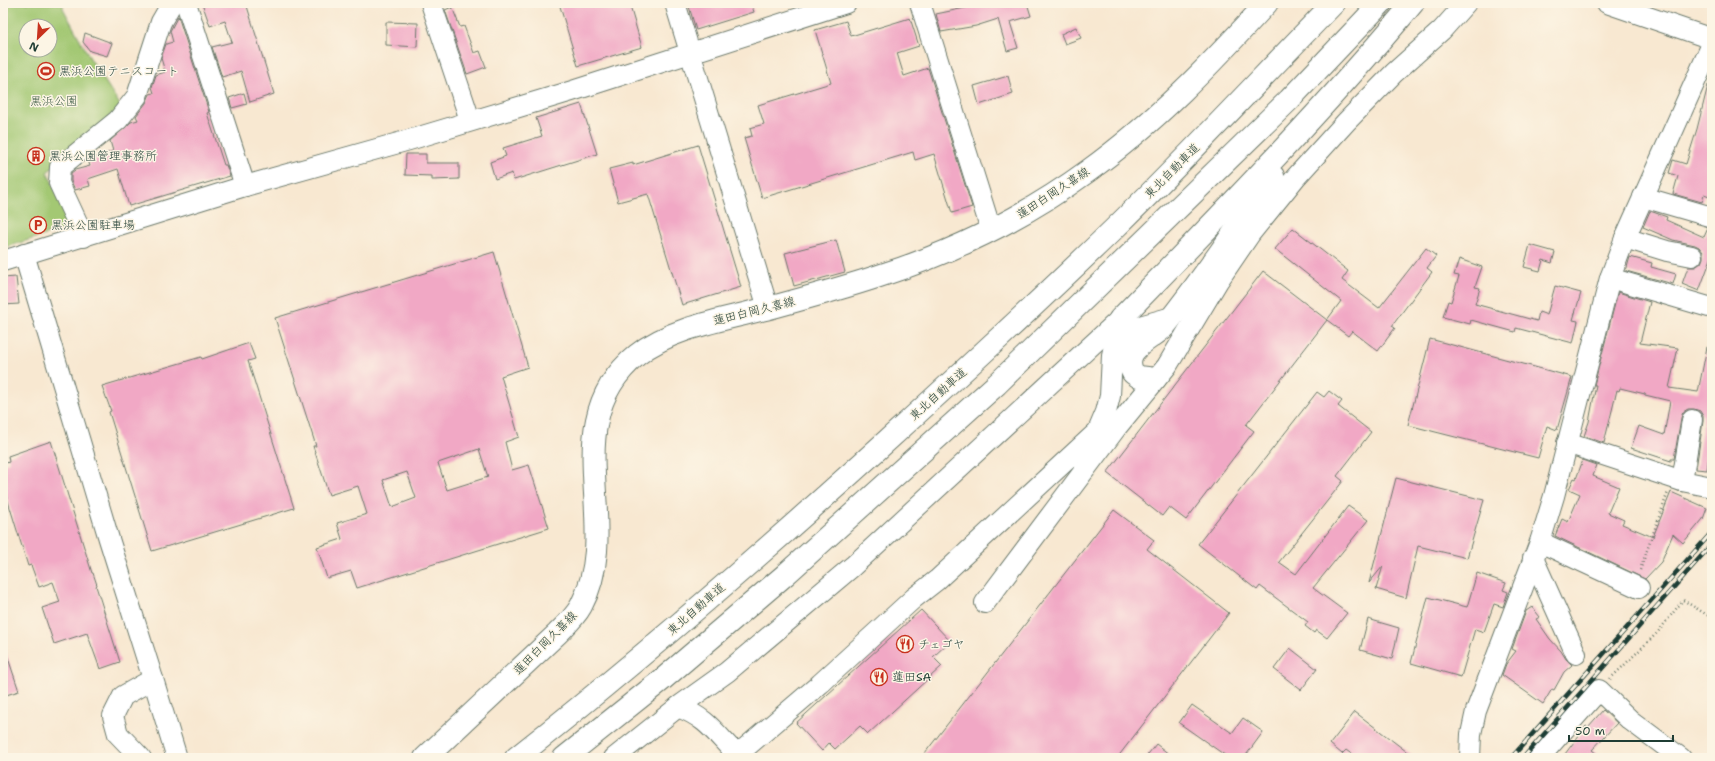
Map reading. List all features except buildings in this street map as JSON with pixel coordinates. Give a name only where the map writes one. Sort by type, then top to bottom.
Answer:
[{"type":"main road","name":"蓮田白岡久喜線","points":[[425,758],[557,634],[581,606],[591,579],[597,530],[594,463],[595,424],[606,393],[614,379],[639,354],[688,329],[845,287],[892,272],[955,247],[1032,208],[1068,185],[1138,132],[1197,76],[1267,3]]},
{"type":"main road","name":"東北自動車道","points":[[516,758],[629,666],[794,525],[974,362],[1126,217],[1334,3]]},
{"type":"main road","points":[[564,758],[663,679],[785,575],[997,384],[1289,100],[1381,3]]},
{"type":"main road","points":[[1120,319],[1300,133],[1414,3]]},
{"type":"main road","points":[[1155,379],[1134,375],[1130,369],[1129,361],[1132,352],[1158,333],[1172,317],[1284,160],[1300,133]]},
{"type":"street","points":[[84,237],[59,183],[60,167],[118,120],[137,96],[161,22],[172,3]]},
{"type":"street","points":[[186,3],[245,186]]},
{"type":"street","points":[[431,3],[470,120]]},
{"type":"street","points":[[675,3],[768,308]]},
{"type":"street","points":[[920,3],[991,230]]},
{"type":"street","points":[[985,603],[1117,427],[1172,358],[1214,287],[1246,240],[1296,177],[1346,122],[1394,73],[1442,30],[1466,3]]},
{"type":"street","points":[[1607,3],[1712,38]]},
{"type":"street","points":[[3,261],[245,186],[409,140],[470,120],[690,54],[839,4]]},
{"type":"street","points":[[1470,758],[1471,734],[1476,711],[1537,550],[1554,496],[1610,278],[1625,238],[1643,197],[1705,79],[1712,44]]},
{"type":"street","points":[[1643,197],[1712,217]]},
{"type":"street","points":[[1625,238],[1667,251],[1692,256]]},
{"type":"street","points":[[24,254],[109,539],[177,758]]},
{"type":"street","points":[[1610,278],[1712,308]]},
{"type":"street","points":[[1112,355],[1127,336],[1140,326],[1172,317]]},
{"type":"street","points":[[678,707],[695,714],[706,723],[732,751],[744,749],[820,684],[914,598],[937,580],[1098,431],[1106,412],[1110,396],[1112,355],[1120,319]]},
{"type":"street","points":[[614,758],[678,707],[727,672],[853,566],[1120,319]]},
{"type":"street","points":[[1677,479],[1692,420]]},
{"type":"street","points":[[1567,443],[1677,479],[1712,487]]},
{"type":"street","points":[[1537,550],[1637,587]]},
{"type":"street","points":[[1537,550],[1576,654]]},
{"type":"street","points":[[141,758],[118,734],[113,716],[123,696],[153,678]]},
{"type":"street","points":[[1539,758],[1598,690],[1630,720],[1681,758]]},
{"type":"path","points":[[1637,587],[1677,479]]},
{"type":"path","points":[[1598,690],[1658,632],[1683,600],[1712,618]]},
{"type":"green space","name":"黒浜公園","points":[[3,3],[63,3],[63,8],[90,58],[122,108],[93,136],[47,172],[74,226],[3,248]]},
{"type":"railway","points":[[1511,758],[1712,532]]},
{"type":"railway","points":[[1523,758],[1712,544]]},
{"type":"place","name":"黒浜公園テニスコート","points":[[46,71]]},
{"type":"place","name":"黒浜公園管理事務所","points":[[36,156]]},
{"type":"place","name":"黒浜公園駐車場","points":[[38,225]]},
{"type":"place","name":"チェゴヤ","points":[[905,644]]},
{"type":"place","name":"蓮田SA","points":[[879,677]]}]
